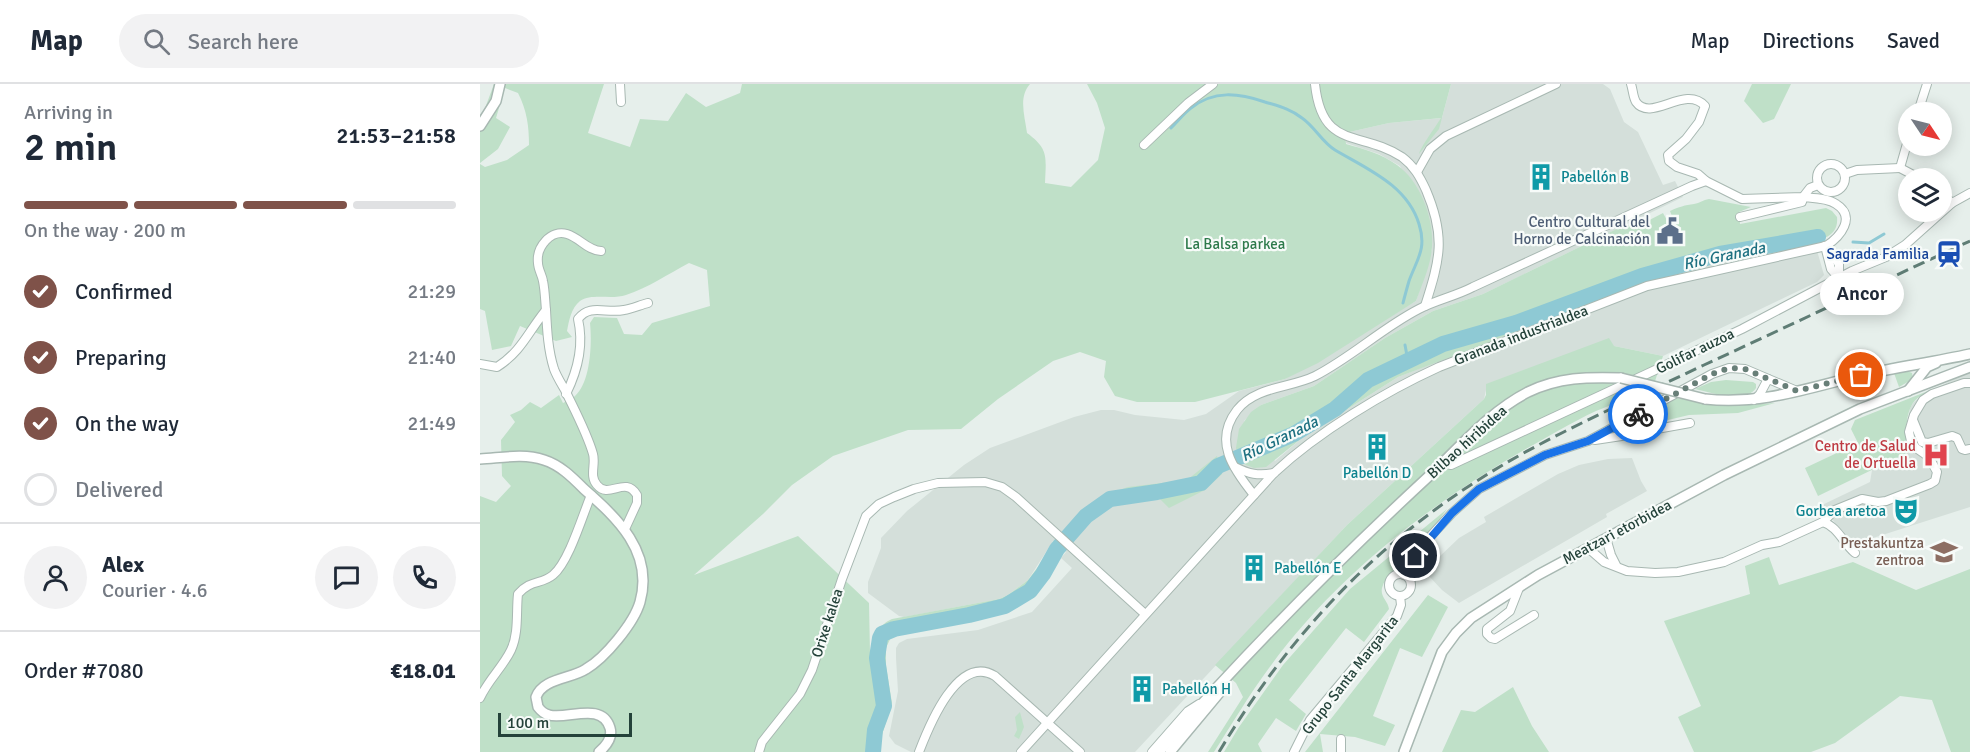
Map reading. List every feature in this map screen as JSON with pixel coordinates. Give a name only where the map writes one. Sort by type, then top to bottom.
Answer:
[{"type":"street","points":[[480,126],[496,101],[500,84]]},
{"type":"street","points":[[620,84],[621,102]]},
{"type":"street","points":[[1144,145],[1188,103],[1213,84]]},
{"type":"street","points":[[1315,84],[1319,106],[1328,123],[1338,133],[1383,148],[1401,157],[1417,172],[1434,210],[1439,228],[1438,260],[1425,306]]},
{"type":"street","points":[[1417,172],[1430,149],[1446,136],[1556,84]]},
{"type":"street","points":[[1631,84],[1635,100],[1645,108],[1688,96],[1703,103],[1705,111],[1699,122],[1686,139],[1670,151],[1668,158],[1672,164],[1698,174],[1706,181],[1742,199],[1803,197],[1835,203],[1843,210],[1846,218],[1845,227],[1840,235],[1837,260],[1839,278]]},
{"type":"street","points":[[1922,102],[1928,84]]},
{"type":"street","points":[[1900,168],[1903,156]]},
{"type":"street","points":[[1827,164],[1836,164],[1845,174],[1843,186],[1837,191],[1828,192],[1818,185],[1816,178],[1818,171],[1827,164]]},
{"type":"street","points":[[1845,174],[1857,170],[1898,168]]},
{"type":"street","points":[[1254,495],[1233,466],[1226,448],[1226,436],[1230,422],[1238,409],[1248,400],[1278,387],[1313,377],[1425,306],[1468,290],[1706,181]]},
{"type":"street","points":[[1740,217],[1802,202],[1810,188],[1818,185]]},
{"type":"street","name":"Golifar auzoa","points":[[1952,203],[1969,193]]},
{"type":"street","name":"Golifar auzoa","points":[[1443,463],[1450,465],[1742,329],[1852,271],[1886,257],[1905,245],[1931,222]]},
{"type":"street","points":[[601,251],[586,247],[568,234],[557,234],[543,243],[538,262],[545,294],[550,353],[555,372],[594,454],[595,483],[604,490],[630,487],[637,495],[637,503],[625,529]]},
{"type":"street","name":"Granada industrialdea","points":[[1021,752],[1274,473],[1322,436],[1379,398],[1439,367],[1647,286],[1825,246],[1840,235]]},
{"type":"street","points":[[1825,246],[1837,260],[1852,271]]},
{"type":"street","points":[[1825,246],[1827,260],[1839,278]]},
{"type":"street","points":[[1813,249],[1827,260]]},
{"type":"street","name":"Golifar auzoa","points":[[1813,292],[1827,280],[1831,269]]},
{"type":"street","points":[[566,394],[580,356],[578,320],[583,312],[622,311],[648,303]]},
{"type":"street","points":[[480,364],[497,367],[509,359],[523,345],[535,323],[546,310]]},
{"type":"street","name":"Bilbao hiribidea","points":[[1159,752],[1203,702],[1362,538],[1499,411],[1526,393],[1564,378],[1586,376],[1621,378],[1705,399],[1730,402],[1754,400],[1911,366],[1970,356]]},
{"type":"street","points":[[1929,363],[1934,377],[1944,390]]},
{"type":"street","points":[[1907,392],[1918,381],[1929,363]]},
{"type":"street","points":[[1911,366],[1917,374],[1918,381]]},
{"type":"street","name":"Meatzari etorbidea","points":[[1404,752],[1442,652],[1471,618],[1538,575],[1714,481],[1850,414],[1970,367]]},
{"type":"street","points":[[1588,441],[1712,374],[1729,368],[1745,369],[1797,391]]},
{"type":"street","points":[[1754,400],[1768,379]]},
{"type":"street","points":[[1588,548],[1604,561],[1627,571],[1678,572],[1724,562],[1762,545],[1779,542],[1823,522],[1835,510],[1862,499],[1886,501],[1935,481],[1937,472],[1934,464],[1911,441],[1909,432],[1913,420],[1923,400],[1964,382],[1970,383]]},
{"type":"street","points":[[1646,410],[1652,423],[1651,430]]},
{"type":"street","points":[[1913,420],[1922,442],[1928,443],[1952,436],[1957,438],[1962,449],[1970,449]]},
{"type":"street","points":[[1404,575],[1428,539],[1479,489],[1545,455],[1588,441],[1690,423]]},
{"type":"street","points":[[480,459],[522,456],[541,459],[565,471],[625,529],[637,554],[642,579],[641,596],[635,614],[606,653],[592,666],[544,686],[536,697],[538,706],[548,715],[588,713],[600,716],[608,724],[610,739],[599,752]]},
{"type":"street","points":[[1233,466],[1248,474],[1260,476],[1274,473]]},
{"type":"street","name":"Orixe kalea","points":[[759,752],[762,742],[800,694],[812,670],[842,579],[866,516],[879,504],[914,489],[938,483],[985,482],[1002,487],[1016,496],[1145,614]]},
{"type":"street","points":[[480,698],[514,642],[518,594],[530,583],[554,574],[561,565],[581,525],[591,495]]},
{"type":"street","points":[[1823,522],[1830,524],[1855,553]]},
{"type":"street","points":[[1606,538],[1616,565]]},
{"type":"street","points":[[1397,575],[1404,575],[1409,579],[1411,585],[1407,594],[1401,596],[1393,593],[1390,583],[1397,575]]},
{"type":"street","points":[[1520,588],[1514,606],[1488,627],[1487,634],[1495,639],[1534,615]]},
{"type":"street","name":"Grupo Santa Margarita","points":[[1294,752],[1310,720],[1397,616],[1401,596]]},
{"type":"street","name":"Bilbao hiribidea","points":[[1170,752],[1291,611]]},
{"type":"street","points":[[919,752],[935,716],[958,680],[975,672],[988,672],[995,676],[1080,752]]},
{"type":"street","points":[[1152,752],[1188,711],[1203,702]]},
{"type":"street","points":[[1341,739],[1341,752]]},
{"type":"shaded area","points":[[1451,84],[1603,84],[1610,89],[1624,122],[1638,132],[1663,185],[1675,181],[1683,197],[1483,294],[1433,311],[1385,338],[1314,386],[1261,405],[1244,421],[1275,461],[1302,438],[1398,377],[1644,280],[1814,240],[1824,275],[1817,282],[1663,356],[1614,346],[1486,390],[1484,399],[1347,525],[1135,752],[911,752],[895,744],[889,736],[898,691],[896,648],[899,643],[907,639],[978,630],[1032,612],[1072,568],[1061,558],[1066,552],[1053,541],[1028,580],[1008,595],[999,599],[904,617],[899,616],[868,593],[868,582],[881,548],[881,538],[907,511],[964,465],[990,448],[1074,417],[1101,410],[1184,420],[1206,414],[1239,391],[1285,379],[1416,301],[1432,249],[1400,166],[1379,154],[1346,143],[1345,133],[1389,123],[1442,118]]},
{"type":"shaded area","name":"Centro de Salud de Ortuella","points":[[1970,371],[1970,507],[1851,545],[1822,505],[1870,482],[1872,470],[1913,450],[1906,433],[1910,408],[1914,402],[1921,396]]},
{"type":"shaded area","points":[[1632,458],[1647,491],[1606,514],[1607,517],[1459,603],[1428,575],[1438,558],[1459,538],[1486,522],[1484,517],[1558,474],[1579,465],[1608,459]]},
{"type":"green space","name":"La Balsa parkea","points":[[494,84],[604,84],[588,133],[630,147],[640,119],[668,121],[686,93],[706,107],[740,93],[742,84],[1030,84],[1024,95],[1024,114],[1027,133],[1039,144],[1045,154],[1045,183],[1071,187],[1098,160],[1105,128],[1097,103],[1087,84],[1451,84],[1439,129],[1419,154],[1441,118],[1389,123],[1345,133],[1346,144],[1366,150],[1397,165],[1413,181],[1424,202],[1431,225],[1432,247],[1428,268],[1416,301],[1318,363],[1285,379],[1195,402],[1137,402],[1115,396],[1104,377],[1106,361],[1080,352],[1053,361],[998,399],[961,429],[908,430],[833,456],[792,485],[694,575],[798,536],[869,603],[870,653],[880,628],[892,619],[999,599],[1008,595],[1028,580],[1075,518],[1105,495],[1128,487],[1187,480],[1217,456],[1222,474],[1205,490],[1169,508],[1160,499],[1110,505],[1084,523],[1036,593],[1011,610],[985,618],[892,635],[886,648],[886,666],[892,703],[881,738],[880,752],[480,752],[480,496],[496,502],[511,486],[502,476],[501,440],[515,422],[510,415],[521,410],[530,402],[541,408],[559,395],[563,403],[575,396],[587,372],[591,340],[590,323],[594,317],[617,318],[624,334],[642,335],[652,323],[710,306],[707,270],[689,263],[650,285],[626,295],[590,297],[580,301],[572,311],[567,331],[572,337],[556,341],[520,326],[511,346],[492,350],[485,311],[480,309],[480,164],[485,167],[507,160],[529,145],[524,106],[518,93],[505,88],[496,118],[510,127],[498,149],[480,163],[480,117]]},
{"type":"green space","points":[[1752,84],[1791,84],[1774,119],[1763,123],[1744,101]]},
{"type":"green space","points":[[1709,199],[1751,207],[1739,212],[1740,224],[1826,208],[1837,217],[1837,224],[1835,230],[1824,238],[1644,280],[1398,377],[1302,438],[1266,467],[1254,468],[1242,462],[1236,448],[1239,429],[1251,412],[1261,405],[1314,386],[1385,338],[1433,311],[1483,294],[1627,224],[1634,228],[1663,213],[1668,222],[1673,219],[1670,211]]},
{"type":"green space","points":[[1609,338],[1614,346],[1663,356],[1651,394],[1647,391],[1596,411],[1569,425],[1488,472],[1418,519],[1354,573],[1323,603],[1262,678],[1214,752],[1208,752],[1243,697],[1236,683],[1215,665],[1347,525],[1484,399],[1486,384]]},
{"type":"green space","points":[[1907,371],[1912,373],[1913,379],[1899,387],[1894,373]]},
{"type":"green space","points":[[1726,380],[1753,382],[1756,388],[1751,393],[1737,396],[1695,389],[1711,382]]},
{"type":"green space","points":[[1933,389],[1915,401],[1908,414],[1907,433],[1913,450],[1818,496],[1805,468],[1858,443],[1851,429],[1855,420]]},
{"type":"green space","points":[[1676,398],[1730,406],[1775,403],[1738,413],[1689,415],[1668,420],[1664,415],[1665,405]]},
{"type":"green space","points":[[1641,420],[1644,422],[1642,427],[1604,436]]},
{"type":"green space","points":[[1447,509],[1416,553],[1383,584],[1383,596],[1389,609],[1364,642],[1346,628],[1289,700],[1306,714],[1296,731],[1276,718],[1258,744],[1262,752],[1224,752],[1283,665],[1350,589]]},
{"type":"green space","points":[[1769,557],[1779,585],[1853,562],[1916,590],[1970,569],[1970,752],[1951,752],[1932,700],[1900,696],[1835,743],[1811,752],[1694,752],[1678,717],[1701,706],[1664,621],[1750,594],[1745,566]]},
{"type":"green space","points":[[1428,595],[1448,607],[1422,657],[1400,648],[1373,716],[1395,725],[1385,746],[1355,737],[1320,734],[1323,752],[1305,752]]},
{"type":"green space","points":[[1513,687],[1532,726],[1549,752],[1442,752],[1461,710],[1475,712]]},
{"type":"green space","points":[[1020,712],[1024,727],[1019,739],[1014,736],[1017,730],[1015,717]]},
{"type":"waterway","points":[[1171,128],[1188,110],[1208,98],[1236,95],[1255,99],[1298,115],[1330,147],[1396,188],[1413,210],[1422,240],[1420,254],[1403,303]]},
{"type":"waterway","points":[[1853,242],[1869,243],[1884,234]]},
{"type":"waterway","name":"Río Granada","points":[[873,752],[875,730],[884,706],[877,658],[882,634],[894,629],[1005,606],[1030,591],[1057,549],[1086,516],[1110,499],[1201,483],[1218,466],[1294,434],[1335,409],[1368,380],[1443,344],[1516,323],[1642,276],[1720,254],[1818,237]]},
{"type":"waterway","points":[[1405,345],[1408,361]]},
{"type":"railway","points":[[1219,752],[1248,706],[1280,662],[1313,621],[1349,583],[1429,514],[1473,484],[1520,455],[1589,420],[1970,241]]},
{"type":"way so far","points":[[1638,414],[1712,374],[1729,368],[1745,369],[1797,391],[1861,375]]},
{"type":"place","name":"Pabellón B","points":[[1541,177]]},
{"type":"place","name":"Centro Cultural del Horno de Calcinación","points":[[1670,231]]},
{"type":"place","name":"Sagrada Familia","points":[[1949,254]]},
{"type":"place","name":"Ancor","points":[[1861,375]]},
{"type":"place","name":"Pabellón D","points":[[1377,447]]},
{"type":"place","name":"Centro de Salud de Ortuella","points":[[1936,455]]},
{"type":"place","name":"Gorbea aretoa","points":[[1906,511]]},
{"type":"place","name":"Prestakuntza zentroa","points":[[1944,552]]},
{"type":"place","name":"Pabellón E","points":[[1254,568]]},
{"type":"place","name":"Pabellón H","points":[[1142,689]]},
{"type":"route","points":[[1415,556],[1452,513],[1479,489],[1545,455],[1588,441],[1638,414]]}]
